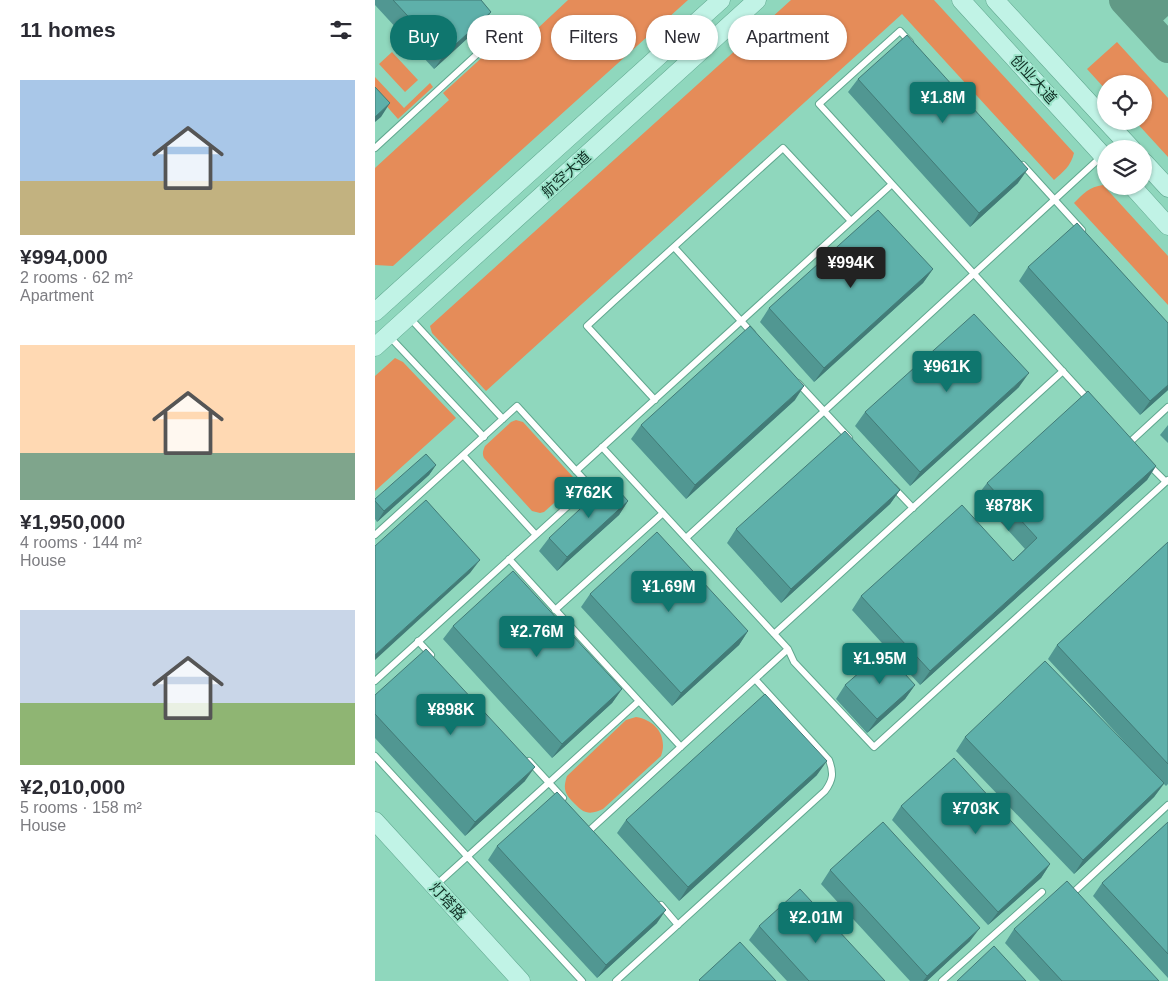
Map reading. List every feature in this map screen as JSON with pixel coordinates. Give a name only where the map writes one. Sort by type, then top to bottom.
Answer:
[{"type":"main road","name":"航空大道","points":[[377,308],[721,0]]},
{"type":"main road","name":"航空大道","points":[[392,331],[757,0]]},
{"type":"main road","name":"创业大道","points":[[961,0],[1097,148]]},
{"type":"main road","name":"创业大道","points":[[995,0],[1097,111]]},
{"type":"main road","name":"创业大道","points":[[1114,130],[1124,140]]},
{"type":"main road","points":[[1152,171],[1168,188]]},
{"type":"main road","points":[[1140,195],[1168,226]]},
{"type":"main road","points":[[377,308],[392,331]]},
{"type":"main road","name":"灯塔路","points":[[375,821],[521,981]]},
{"type":"lane","points":[[914,46],[900,31],[819,104],[1096,407]]},
{"type":"lane","points":[[375,148],[471,60]]},
{"type":"lane","points":[[655,400],[587,326],[783,148],[851,222]]},
{"type":"lane","points":[[1021,163],[1088,236]]},
{"type":"lane","points":[[686,538],[1054,200],[1097,164]]},
{"type":"lane","points":[[576,471],[892,184]]},
{"type":"lane","points":[[674,247],[754,335]]},
{"type":"lane","points":[[392,331],[503,419]]},
{"type":"lane","points":[[392,331],[483,437]]},
{"type":"lane","points":[[774,634],[1063,371]]},
{"type":"lane","points":[[792,376],[856,446]]},
{"type":"lane","points":[[375,535],[517,406],[590,486],[375,681]]},
{"type":"lane","points":[[1129,443],[1168,407]]},
{"type":"lane","points":[[1122,436],[1135,449]]},
{"type":"lane","points":[[602,447],[788,649],[794,662],[874,747],[1167,481],[1147,462]]},
{"type":"lane","points":[[463,455],[536,535]]},
{"type":"lane","points":[[887,480],[913,508]]},
{"type":"lane","points":[[555,610],[663,513]]},
{"type":"lane","points":[[509,559],[681,746]]},
{"type":"lane","points":[[418,641],[438,663]]},
{"type":"lane","points":[[591,829],[788,649]]},
{"type":"lane","points":[[617,981],[825,791],[829,785],[832,778],[832,769],[829,760],[755,679]]},
{"type":"lane","points":[[435,886],[639,701]]},
{"type":"lane","points":[[523,755],[567,802]]},
{"type":"lane","points":[[375,756],[582,981]]},
{"type":"lane","points":[[1076,890],[1168,805]]},
{"type":"lane","points":[[585,822],[597,836]]},
{"type":"lane","points":[[942,981],[1042,892]]},
{"type":"lane","points":[[653,897],[678,925]]},
{"type":"shaded area","points":[[568,0],[688,0],[671,15],[646,15],[646,38],[636,47],[636,15],[552,15]]},
{"type":"shaded area","points":[[791,0],[934,0],[1074,153],[1071,162],[1054,180],[902,14],[486,391],[432,333],[430,326],[728,57],[728,60],[847,60],[847,15],[774,15]]},
{"type":"shaded area","points":[[551,16],[551,60],[621,60],[393,266],[375,265],[375,168],[449,100],[443,93],[479,60],[541,60],[541,25]]},
{"type":"shaded area","points":[[1117,42],[1147,75],[1097,75],[1097,80],[1087,69]]},
{"type":"shaded area","points":[[390,54],[390,60],[399,60],[418,80],[405,92],[379,64]]},
{"type":"shaded area","points":[[375,77],[404,108],[430,83],[433,87],[398,119],[375,93]]},
{"type":"shaded area","points":[[1152,80],[1168,98],[1168,157],[1143,130],[1152,130]]},
{"type":"shaded area","points":[[1097,186],[1097,195],[1112,195],[1168,256],[1168,305],[1074,203],[1090,189]]},
{"type":"shaded area","points":[[395,358],[403,362],[456,418],[375,491],[375,376]]},
{"type":"shaded area","points":[[516,420],[523,422],[573,477],[571,488],[544,512],[532,511],[483,456],[485,446],[511,422]]},
{"type":"shaded area","points":[[636,717],[649,722],[659,730],[663,742],[661,756],[603,809],[588,813],[583,811],[567,795],[565,785],[567,776],[626,720]]},
{"type":"building","points":[[393,0],[481,0],[491,12],[488,15],[467,15],[467,34],[457,43],[457,15],[407,15]]},
{"type":"building","points":[[907,35],[1028,169],[979,213],[858,79]]},
{"type":"building","points":[[375,87],[390,103],[375,117]]},
{"type":"building","points":[[878,210],[933,269],[824,368],[769,308]]},
{"type":"building","points":[[1077,223],[1168,323],[1168,385],[1150,401],[1028,267]]},
{"type":"building","points":[[974,314],[1029,373],[920,472],[865,412]]},
{"type":"building","points":[[750,326],[804,386],[695,485],[641,425]]},
{"type":"building","points":[[1088,391],[1156,466],[930,671],[861,596],[962,505],[1013,561],[1037,538],[987,483]]},
{"type":"building","points":[[845,431],[900,490],[791,589],[736,529]]},
{"type":"building","points":[[426,454],[436,465],[384,511],[375,499]]},
{"type":"building","points":[[610,481],[628,501],[567,557],[549,538]]},
{"type":"building","points":[[426,500],[480,560],[375,655],[375,546]]},
{"type":"building","points":[[657,532],[748,631],[681,693],[590,594]]},
{"type":"building","points":[[1168,542],[1168,764],[1057,645]]},
{"type":"building","points":[[513,571],[622,689],[562,744],[453,626]]},
{"type":"building","points":[[426,649],[535,767],[475,822],[375,714],[375,695]]},
{"type":"building","points":[[884,651],[915,685],[877,719],[845,685]]},
{"type":"building","points":[[1045,661],[1164,783],[1083,860],[965,737]]},
{"type":"building","points":[[765,694],[827,761],[688,887],[626,820]]},
{"type":"building","points":[[954,758],[1050,864],[998,912],[901,806]]},
{"type":"building","points":[[557,792],[666,910],[606,965],[497,846]]},
{"type":"building","points":[[883,822],[980,928],[927,976],[830,870]]},
{"type":"building","points":[[1168,822],[1168,954],[1102,883]]},
{"type":"building","points":[[1067,881],[1159,981],[1062,981],[1014,929]]},
{"type":"building","points":[[800,889],[885,981],[809,981],[759,926]]},
{"type":"building","points":[[740,942],[776,981],[699,980]]},
{"type":"building","points":[[994,946],[1026,981],[957,981]]},
{"type":"taxiway","points":[[1124,0],[1168,48]]},
{"type":"taxiway","points":[[1142,20],[1163,0]]}]
